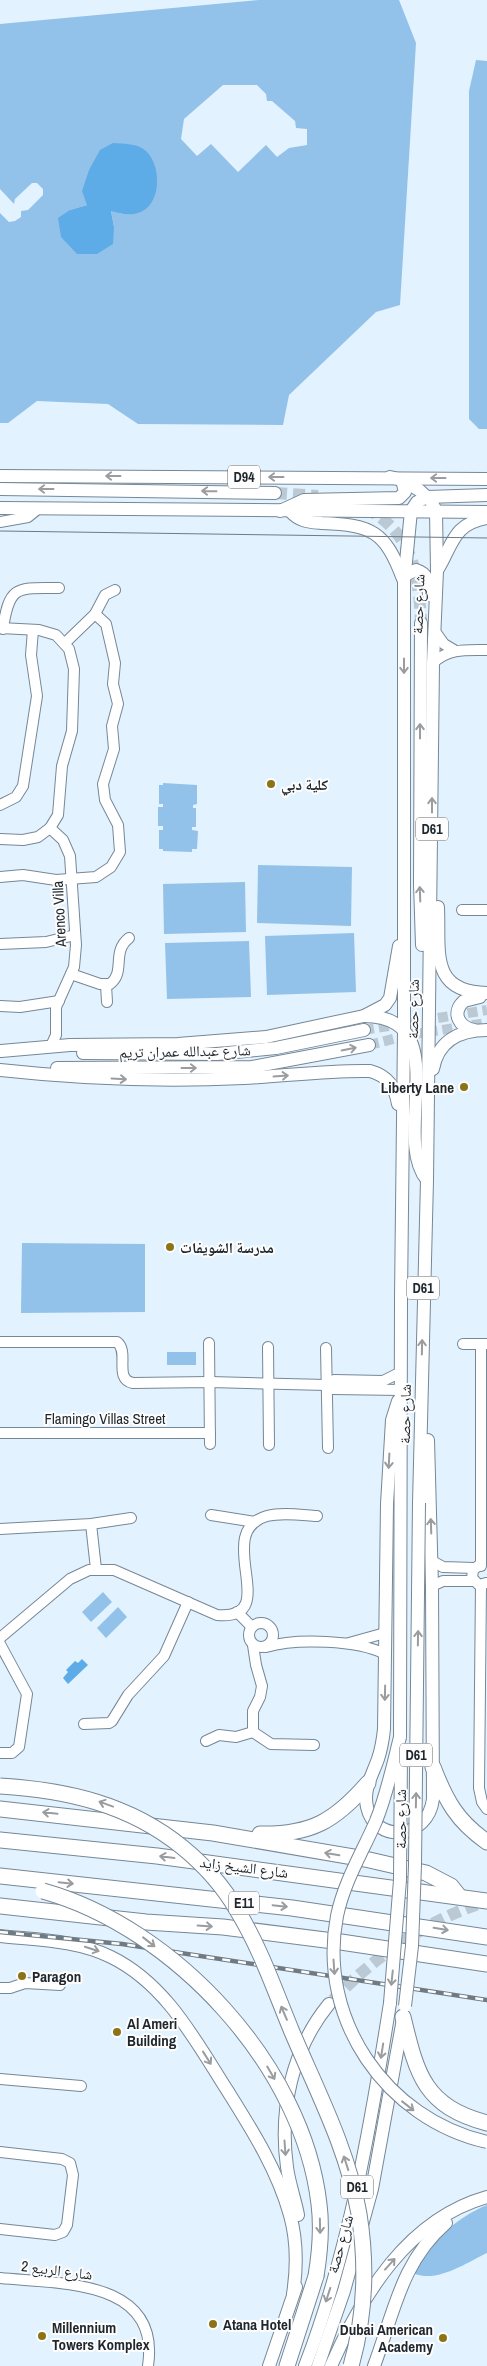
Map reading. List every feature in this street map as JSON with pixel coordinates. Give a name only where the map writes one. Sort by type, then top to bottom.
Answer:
[{"type":"highway","points":[[433,1767],[451,1808],[467,1827],[487,1842]]},
{"type":"highway","points":[[213,1833],[279,1834],[310,1828],[338,1814],[350,1804],[368,1783]]},
{"type":"highway","points":[[0,1786],[70,1794],[110,1806],[140,1819],[169,1837],[194,1858],[217,1882],[237,1909],[255,1946],[337,2136],[354,2189],[362,2236],[364,2277],[361,2318],[351,2366]]},
{"type":"highway","points":[[0,1809],[213,1833],[417,1869],[443,1881],[459,1896]]},
{"type":"highway","name":"شارع الشيخ زايد","points":[[0,1840],[157,1856],[487,1901]]},
{"type":"highway","name":"E11","points":[[0,1876],[292,1908],[487,1937]]},
{"type":"highway","points":[[0,1886],[43,1891],[95,1909],[142,1937],[203,1988],[238,2025],[272,2074],[291,2112],[312,2169],[320,2222],[316,2276],[287,2366]]},
{"type":"highway","points":[[0,1906],[146,1922],[233,1928],[487,1964]]},
{"type":"highway","points":[[456,1959],[487,1968]]},
{"type":"highway","points":[[404,2012],[414,2062],[427,2087],[440,2101],[451,2109],[487,2123]]},
{"type":"main road","name":"D94","points":[[0,476],[487,479]]},
{"type":"main road","points":[[396,479],[426,497],[436,511]]},
{"type":"main road","points":[[396,479],[405,492],[399,498],[304,500],[285,511],[302,521],[353,525],[370,531],[382,540],[390,550],[405,578],[416,570],[426,576],[434,625]]},
{"type":"main road","points":[[0,490],[275,493]]},
{"type":"main road","points":[[455,512],[446,509],[443,502],[446,498],[456,495]]},
{"type":"main road","points":[[411,511],[417,502],[426,497],[487,495]]},
{"type":"main road","name":"D94","points":[[0,508],[487,512]]},
{"type":"main road","name":"شارع حصة","points":[[305,2366],[333,2278],[374,2109],[390,2003],[400,1871],[405,578],[411,511]]},
{"type":"main road","name":"شارع حصة","points":[[318,2366],[346,2283],[370,2197],[383,2139],[404,2012],[412,1939],[416,1865],[419,1503],[427,1180],[433,663],[437,571],[436,511]]},
{"type":"main road","points":[[437,571],[447,548],[460,531],[472,522],[487,518]]},
{"type":"main road","points":[[421,623],[420,884],[423,970],[429,994]]},
{"type":"main road","points":[[432,862],[438,892],[443,971],[456,988],[466,992],[487,993]]},
{"type":"main road","points":[[0,1051],[70,1045],[233,1041],[299,1032],[364,1016],[385,1005],[390,998],[398,950],[404,937]]},
{"type":"main road","points":[[481,1030],[462,1025],[458,1021],[457,1010],[464,1000],[468,998],[487,997]]},
{"type":"main road","points":[[364,1016],[386,1019],[404,1031],[415,1048],[416,1154],[421,1172],[427,1180]]},
{"type":"main road","name":"شارع عبدالله عمران تريم","points":[[0,1051],[217,1054],[276,1048],[364,1030]]},
{"type":"main road","points":[[428,1092],[434,1063],[442,1046],[455,1036],[481,1030]]},
{"type":"main road","name":"شارع عبدالله عمران تريم","points":[[0,1070],[252,1067],[369,1045]]},
{"type":"main road","points":[[0,1070],[56,1076],[146,1080],[245,1078],[370,1071],[380,1074],[395,1089],[402,1124]]},
{"type":"main road","points":[[401,1393],[393,1412],[387,1504],[382,1744],[368,1783],[366,1797],[368,1810],[375,1822],[386,1830],[399,1833],[413,1830],[424,1823],[432,1811],[432,1562],[428,1412],[422,1396]]},
{"type":"main road","points":[[400,1737],[380,1810],[351,1872],[340,1902],[334,1949],[338,1996],[348,2026],[359,2048],[371,2067],[391,2091],[415,2111],[435,2123],[456,2133],[487,2142]]},
{"type":"main road","points":[[4,1939],[77,1945],[99,1951],[137,1973],[153,1986],[172,2007],[193,2036],[254,2134],[278,2182],[294,2231],[293,2294]]},
{"type":"main road","points":[[269,2366],[301,2269],[303,2247],[301,2230],[289,2181],[285,2151],[286,2106],[292,2076],[302,2046],[314,2024],[329,2004]]},
{"type":"main road","points":[[331,2366],[358,2308],[392,2262],[434,2224],[466,2204],[487,2198]]},
{"type":"main road","points":[[374,2366],[403,2280],[419,2252],[449,2221],[487,2198]]},
{"type":"street","points":[[0,522],[28,517],[39,508]]},
{"type":"street","points":[[0,839],[31,839],[50,828],[58,815],[62,766],[72,731],[74,662],[65,643],[50,633],[1,628],[6,606],[17,592],[28,588],[59,588]]},
{"type":"street","points":[[65,643],[95,614],[105,594],[115,590]]},
{"type":"street","points":[[0,877],[23,875],[48,880],[73,880],[96,877],[104,873],[117,860],[121,843],[118,825],[105,800],[102,784],[114,749],[112,726],[118,704],[113,684],[115,663],[106,624],[95,614]]},
{"type":"street","points":[[434,625],[444,644],[454,650]]},
{"type":"street","points":[[0,805],[16,797],[24,786],[37,696],[31,656],[33,630]]},
{"type":"street","points":[[433,663],[442,655],[454,650],[487,650]]},
{"type":"street","name":"Arenco Villa","points":[[50,828],[67,848],[73,880],[76,960],[56,1009],[56,1035],[51,1046]]},
{"type":"street","points":[[462,910],[487,910]]},
{"type":"street","points":[[0,944],[46,942],[75,934]]},
{"type":"street","points":[[106,985],[116,978],[120,948],[129,938]]},
{"type":"street","points":[[71,974],[106,985]]},
{"type":"street","points":[[106,985],[106,1002]]},
{"type":"street","points":[[0,1006],[20,1007],[59,1002],[63,1036],[70,1045]]},
{"type":"street","points":[[0,1342],[117,1342],[122,1348],[123,1374],[127,1382],[327,1385],[333,1389],[373,1386],[401,1393]]},
{"type":"street","points":[[209,1343],[210,1444]]},
{"type":"street","points":[[463,1344],[484,1344],[481,1567]]},
{"type":"street","points":[[268,1347],[269,1445]]},
{"type":"street","points":[[326,1348],[328,1448]]},
{"type":"street","points":[[373,1386],[401,1372]]},
{"type":"street","name":"Flamingo Villas Street","points":[[0,1433],[210,1433]]},
{"type":"street","points":[[211,1515],[255,1522]]},
{"type":"street","points":[[0,1638],[70,1579],[82,1572],[96,1569],[123,1573],[218,1615],[237,1612],[248,1595],[242,1545],[246,1532],[255,1522],[273,1515],[317,1516]]},
{"type":"street","points":[[0,1529],[92,1524],[131,1518]]},
{"type":"street","points":[[92,1524],[96,1569]]},
{"type":"street","points":[[432,1562],[443,1567],[481,1567]]},
{"type":"street","points":[[481,1567],[472,1573],[480,1583],[478,1788],[482,1802],[487,1809]]},
{"type":"street","points":[[432,1586],[443,1581],[480,1583]]},
{"type":"street","points":[[84,1724],[109,1723],[112,1721],[128,1695],[164,1656],[188,1602]]},
{"type":"street","points":[[237,1612],[252,1627]]},
{"type":"street","points":[[289,1642],[265,1624],[258,1623],[252,1627],[249,1638],[261,1647],[289,1642],[349,1643],[385,1654]]},
{"type":"street","points":[[253,1732],[252,1716],[262,1686],[256,1660],[261,1647],[274,1637],[273,1631]]},
{"type":"street","points":[[349,1643],[385,1632]]},
{"type":"street","points":[[0,1644],[27,1694],[19,1747],[12,1753],[0,1753]]},
{"type":"street","points":[[206,1741],[219,1735],[236,1737],[253,1732],[272,1744],[314,1744]]},
{"type":"street","points":[[0,1988],[10,1988],[25,1983],[60,1985]]},
{"type":"street","points":[[0,2079],[82,2086]]},
{"type":"street","points":[[0,2152],[62,2158],[70,2163],[74,2175],[68,2226],[63,2232],[51,2235],[0,2230]]},
{"type":"street","name":"شارع الربيع 2","points":[[0,2278],[92,2288],[114,2296],[134,2310],[143,2323],[148,2338],[150,2354],[148,2366]]},
{"type":"shaded area","points":[[259,0],[399,0],[416,43],[400,305],[376,312],[289,395],[283,425],[138,424],[108,404],[37,401],[8,423],[0,423],[0,213],[9,222],[15,221],[21,217],[21,211],[28,210],[43,195],[43,189],[37,183],[32,183],[15,199],[14,204],[0,189],[0,24]],"holes":[[[223,85],[257,85],[266,94],[267,101],[272,101],[295,121],[296,128],[307,129],[307,145],[289,148],[277,157],[266,145],[238,172],[211,144],[197,156],[181,139],[184,119]],[[87,205],[111,211],[114,227],[70,210]]]},
{"type":"shaded area","points":[[476,60],[487,61],[487,429],[479,429],[469,419],[469,91]]},
{"type":"shaded area","points":[[113,143],[135,145],[146,151],[155,166],[157,175],[155,194],[152,202],[146,209],[138,213],[128,214],[111,211],[114,227],[113,244],[97,254],[77,254],[61,237],[58,218],[70,210],[87,205],[82,191],[89,170],[100,150]]},
{"type":"shaded area","points":[[163,783],[197,785],[197,804],[193,805],[193,808],[196,808],[196,827],[192,827],[192,830],[198,831],[197,849],[192,849],[192,852],[163,851],[163,849],[159,849],[159,830],[163,830],[163,826],[158,826],[158,807],[163,807],[163,804],[159,804],[159,785],[163,785]]},
{"type":"shaded area","points":[[258,865],[352,867],[351,926],[257,923]]},
{"type":"shaded area","points":[[245,882],[246,932],[164,934],[163,884]]},
{"type":"shaded area","points":[[354,933],[356,992],[267,995],[265,936]]},
{"type":"shaded area","points":[[249,941],[251,997],[167,999],[165,943]]},
{"type":"shaded area","points":[[22,1243],[145,1244],[145,1312],[21,1313]]},
{"type":"shaded area","points":[[167,1352],[196,1352],[196,1365],[167,1365]]},
{"type":"shaded area","points":[[103,1592],[112,1602],[91,1622],[82,1612]]},
{"type":"shaded area","points":[[118,1607],[127,1617],[106,1638],[97,1628]]},
{"type":"shaded area","points":[[82,1659],[88,1665],[68,1684],[63,1678],[68,1672],[66,1670],[75,1661],[78,1663]]},
{"type":"shaded area","points":[[487,2205],[487,2253],[460,2267],[441,2274],[422,2276],[413,2273],[427,2252],[444,2233],[464,2217]]},
{"type":"tunnel","points":[[275,493],[318,496]]},
{"type":"tunnel","points":[[366,508],[382,518],[404,543],[415,572],[421,623]]},
{"type":"tunnel","points":[[364,1030],[487,1010]]},
{"type":"tunnel","points":[[369,1045],[409,1035],[487,1023]]},
{"type":"tunnel","points":[[333,2000],[367,1968],[404,1941],[444,1918],[487,1901]]},
{"type":"tram line","points":[[0,531],[487,538]]},
{"type":"railway","points":[[0,1932],[122,1944],[487,2000]]},
{"type":"place","name":"كلية دبي","points":[[271,784]]},
{"type":"place","name":"Liberty Lane","points":[[464,1087]]},
{"type":"place","name":"مدرسة الشويفات","points":[[170,1247]]},
{"type":"place","name":"Paragon","points":[[22,1976]]},
{"type":"place","name":"Al Ameri Building","points":[[117,2032]]},
{"type":"place","name":"Atana Hotel","points":[[213,2324]]},
{"type":"place","name":"Millennium Towers Komplex","points":[[42,2336]]},
{"type":"place","name":"Dubai American Academy","points":[[443,2338]]}]
